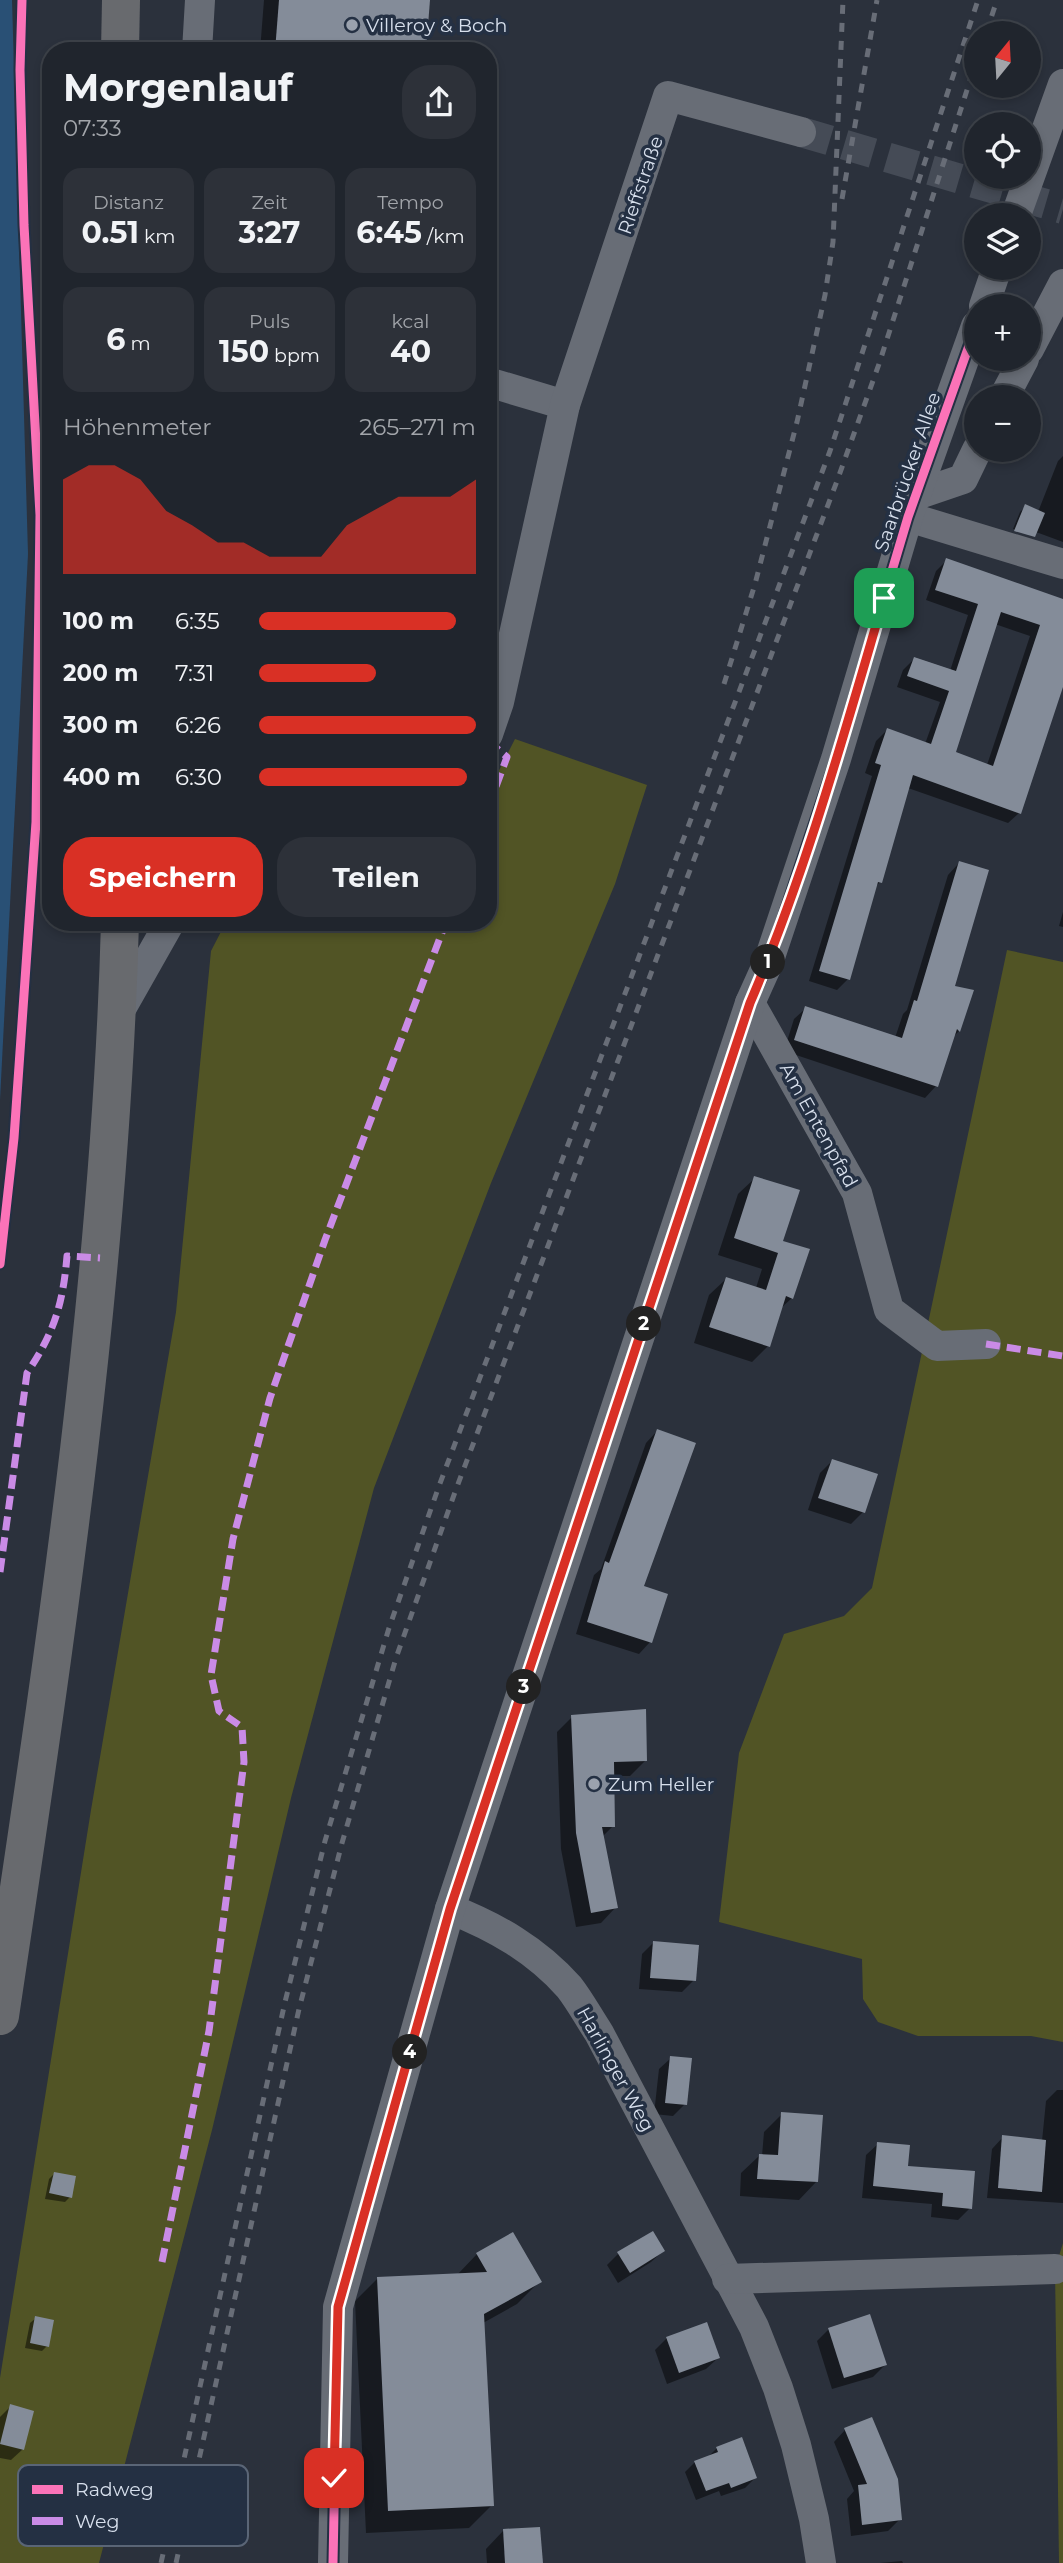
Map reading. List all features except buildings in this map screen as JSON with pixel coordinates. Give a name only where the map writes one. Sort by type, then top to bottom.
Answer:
[{"type":"main road","points":[[120,42],[121,0]]},
{"type":"main road","points":[[0,2016],[63,1583],[93,1339],[118,1015],[120,931]]},
{"type":"street","points":[[198,42],[200,0]]},
{"type":"street","points":[[1020,203],[1063,84]]},
{"type":"street","name":"Rieffstraße","points":[[497,708],[565,405],[668,96],[801,132]]},
{"type":"street","points":[[1041,326],[1063,284]]},
{"type":"street","name":"Saarbrücker Allee","points":[[332,2563],[338,2307],[450,1909],[750,1003],[768,962],[836,759],[912,506],[964,360]]},
{"type":"street","points":[[497,385],[565,405]]},
{"type":"street","points":[[912,506],[963,479],[972,462]]},
{"type":"street","points":[[912,506],[1063,564]]},
{"type":"street","points":[[118,1015],[165,931]]},
{"type":"street","name":"Am Entenpfad","points":[[750,1003],[857,1193],[889,1310],[937,1346],[986,1344]]},
{"type":"street","name":"Harlinger Weg","points":[[450,1909],[483,1922],[510,1937],[541,1960],[570,1988],[599,2033],[754,2327],[778,2388],[796,2445],[814,2519],[821,2563]]},
{"type":"street","points":[[727,2278],[1055,2269]]},
{"type":"green space","points":[[515,739],[647,785],[615,884],[491,1183],[374,1488],[291,1798],[212,2130],[125,2465],[18,2465],[18,2546],[103,2546],[99,2563],[0,2563],[0,2378],[91,1810],[176,1312],[211,951],[221,931],[497,931],[497,774]]},
{"type":"green space","points":[[1007,950],[1063,962],[1063,2042],[1031,2036],[918,2036],[878,2022],[863,1999],[862,1959],[719,1922],[739,1753],[784,1634],[844,1616],[872,1588]]},
{"type":"green space","points":[[1063,2243],[1063,2563],[1059,2563],[1055,2269]]},
{"type":"water","points":[[0,0],[12,0],[28,554],[0,1100]]},
{"type":"tunnel","points":[[801,132],[1063,209]]},
{"type":"railway","points":[[724,684],[755,584],[797,422],[825,295],[833,242],[843,0]]},
{"type":"railway","points":[[842,199],[877,0]]},
{"type":"railway","points":[[183,2465],[285,2002],[325,1841],[389,1628],[439,1486],[830,451],[978,0]]},
{"type":"railway","points":[[990,21],[997,0]]},
{"type":"railway","points":[[198,2465],[299,2009],[342,1843],[396,1658],[455,1492],[837,481],[879,364],[964,98]]},
{"type":"railway","points":[[161,2563],[165,2546]]},
{"type":"railway","points":[[176,2563],[180,2546]]},
{"type":"marked path","points":[[497,749],[507,757],[497,784]]},
{"type":"marked path","points":[[162,2262],[209,2031],[244,1762],[242,1727],[219,1711],[211,1675],[233,1539],[270,1398],[325,1240],[443,931]]},
{"type":"marked path","points":[[0,1572],[27,1373],[44,1345],[56,1317],[67,1256],[100,1258]]},
{"type":"marked path","points":[[986,1344],[1063,1356]]},
{"type":"cycle path","points":[[0,1264],[14,1138],[36,822],[40,515],[24,225],[20,70],[22,0]]},
{"type":"cycle path","points":[[333,2563],[338,2307],[450,1909],[750,1003],[768,963],[836,759],[908,517],[964,360]]},
{"type":"place","name":"Villeroy & Boch","points":[[352,25]]},
{"type":"place","name":"Zum Heller","points":[[594,1784]]},
{"type":"route","points":[[334,2478],[338,2307],[450,1909],[750,1003],[768,962],[836,759],[884,598]]}]
